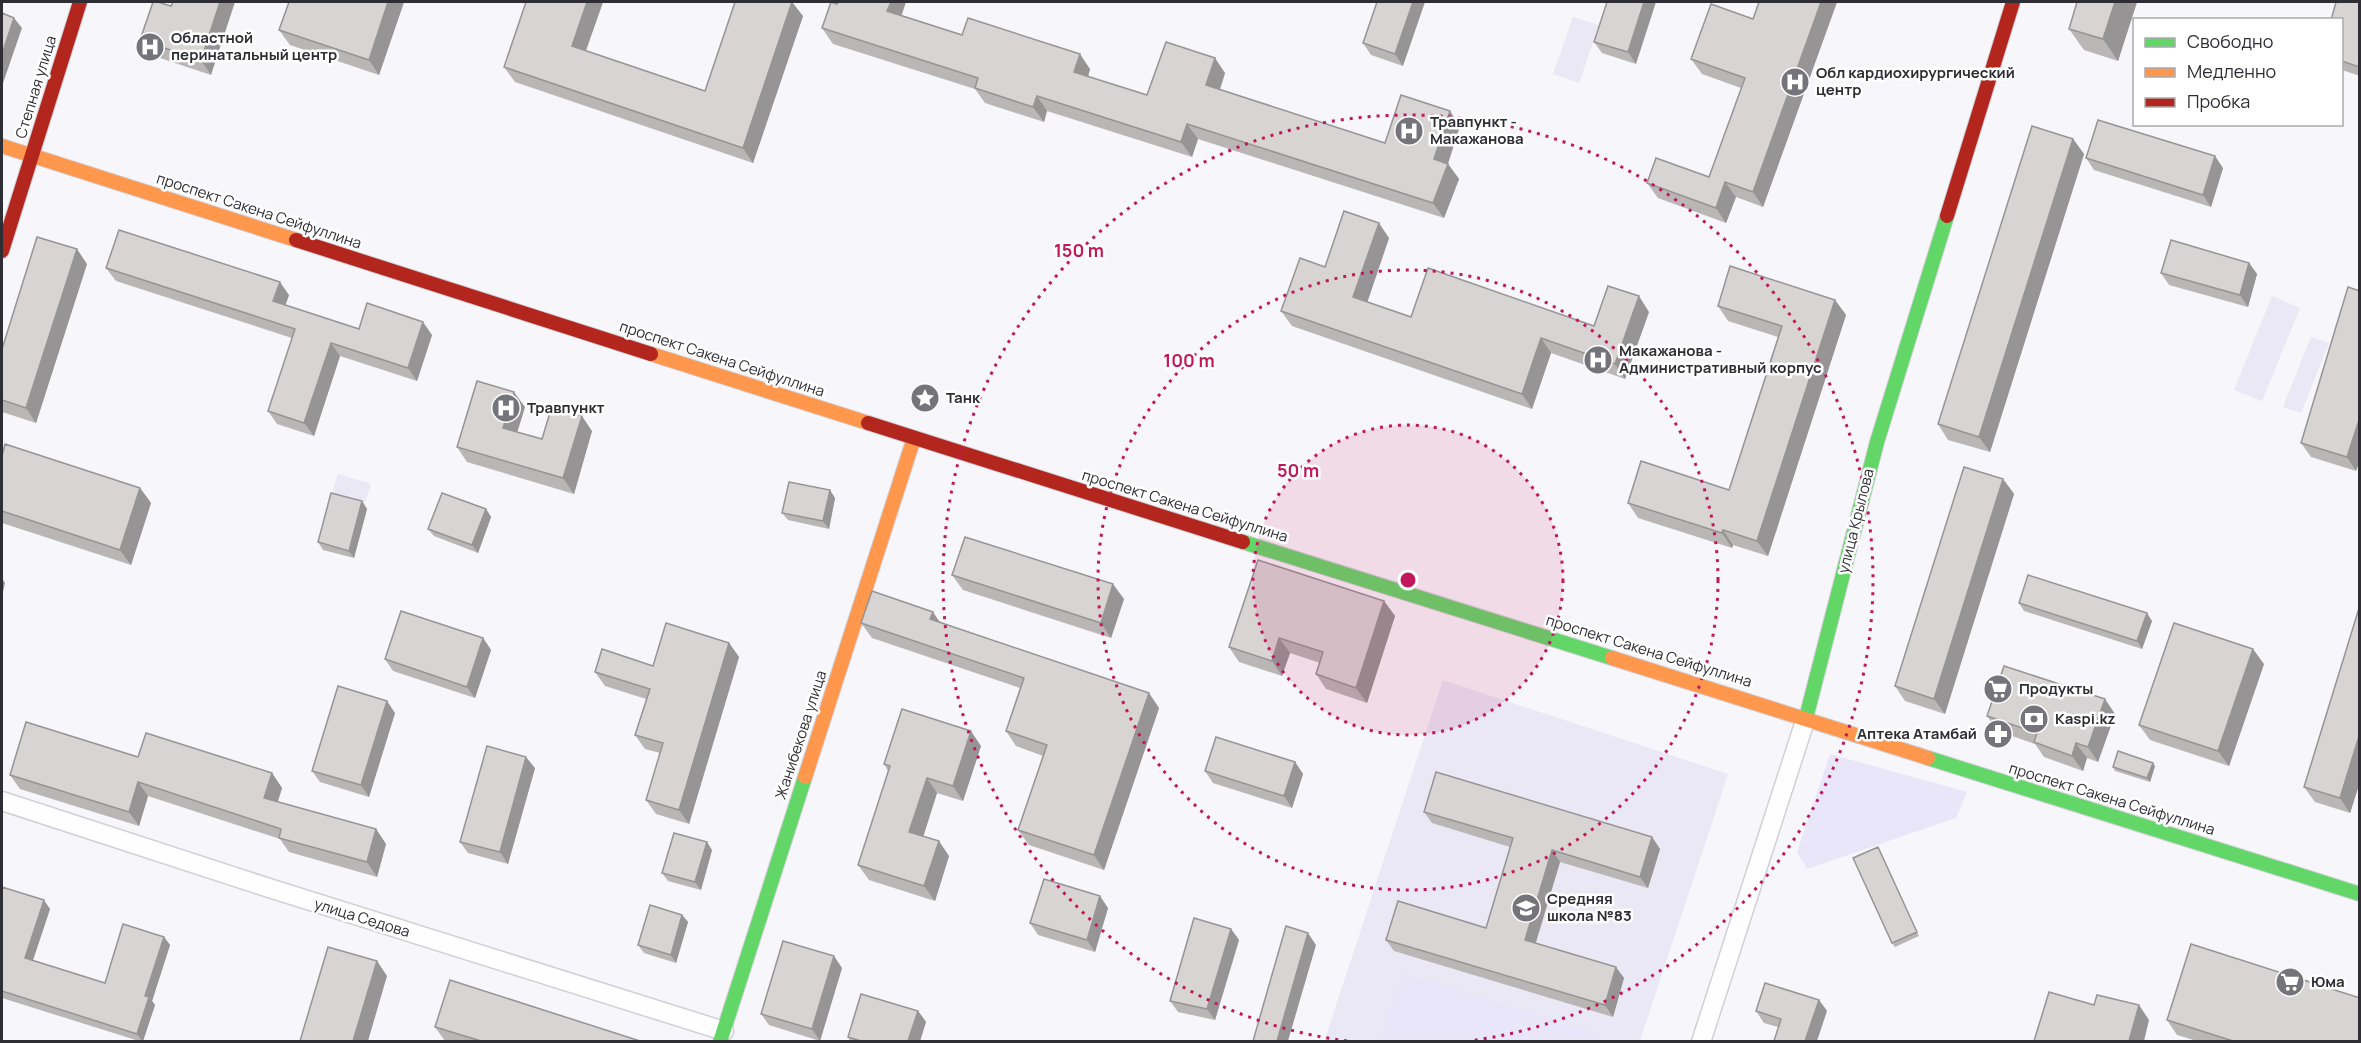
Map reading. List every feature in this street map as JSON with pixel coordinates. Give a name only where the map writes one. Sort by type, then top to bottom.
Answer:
[{"type":"main road","name":"Степная улица","points":[[2,251],[80,2]]},
{"type":"main road","name":"улица Крылова","points":[[1806,718],[1877,442],[2013,2]]},
{"type":"main road","name":"проспект Сакена Сейфуллина","points":[[2,146],[914,438],[2360,894]]},
{"type":"main road","name":"Жанибекова улица","points":[[722,1036],[914,438]]},
{"type":"street","name":"улица Крылова","points":[[1701,1041],[1806,718]]},
{"type":"street","name":"улица Седова","points":[[2,801],[722,1036]]},
{"type":"shaded area","points":[[1573,17],[1599,25],[1579,83],[1553,74]]},
{"type":"shaded area","points":[[2272,296],[2300,308],[2262,401],[2234,390]]},
{"type":"shaded area","points":[[2311,337],[2329,343],[2301,413],[2283,407]]},
{"type":"shaded area","points":[[338,474],[371,484],[365,503],[332,493]]},
{"type":"shaded area","name":"Средняя школа №83","points":[[1443,680],[1728,774],[1640,1041],[1324,1042]]},
{"type":"shaded area","points":[[1830,754],[1967,792],[1956,818],[1807,869],[1797,852]]},
{"type":"shaded area","points":[[1402,972],[1602,1034],[1599,1041],[1380,1041]]},
{"type":"building","points":[[153,2],[171,6],[173,2],[220,2],[201,60],[140,40]]},
{"type":"building","points":[[289,2],[388,2],[369,60],[279,30]]},
{"type":"building","points":[[526,2],[587,2],[572,46],[705,91],[735,2],[792,2],[743,148],[504,67]]},
{"type":"building","points":[[831,2],[837,4],[838,2],[891,2],[887,11],[962,35],[968,18],[1080,54],[1074,72],[1147,95],[1166,42],[1215,58],[1206,85],[1385,143],[1401,95],[1450,111],[1434,159],[1448,164],[1433,203],[1187,124],[1181,142],[1037,96],[1033,107],[975,88],[978,78],[822,28]]},
{"type":"building","points":[[1377,2],[1413,2],[1395,54],[1363,43]]},
{"type":"building","points":[[1607,2],[1644,2],[1628,52],[1594,42]]},
{"type":"building","points":[[1759,2],[1821,2],[1753,192],[1725,182],[1716,208],[1647,183],[1656,158],[1709,177],[1745,78],[1691,59],[1711,4],[1753,19]]},
{"type":"building","points":[[2077,2],[2115,2],[2103,39],[2069,29]]},
{"type":"building","points":[[2336,2],[2360,2],[2359,67],[2343,61],[2343,18],[2332,18]]},
{"type":"building","points":[[2,13],[14,18],[2,54]]},
{"type":"building","points":[[2098,120],[2215,156],[2203,195],[2086,158]]},
{"type":"building","points":[[2032,126],[2073,139],[1979,437],[1938,424]]},
{"type":"building","points":[[1344,211],[1379,223],[1353,297],[1411,317],[1428,268],[1594,326],[1608,286],[1639,296],[1615,364],[1541,338],[1522,394],[1281,311],[1300,258],[1325,267]]},
{"type":"building","points":[[119,230],[280,282],[273,301],[359,329],[367,303],[423,322],[408,368],[331,343],[304,423],[268,411],[295,329],[106,268]]},
{"type":"building","points":[[37,237],[77,249],[26,408],[2,400],[2,349]]},
{"type":"building","points":[[2171,240],[2249,263],[2240,295],[2161,273]]},
{"type":"building","points":[[1730,266],[1835,300],[1757,541],[1723,530],[1722,533],[1628,503],[1641,461],[1729,490],[1782,326],[1718,306]]},
{"type":"building","points":[[2348,287],[2360,291],[2360,417],[2347,457],[2301,443]]},
{"type":"building","points":[[477,381],[514,392],[503,428],[542,439],[552,406],[582,416],[563,478],[457,447]]},
{"type":"building","points":[[5,444],[140,488],[120,550],[2,511],[2,456]]},
{"type":"building","points":[[1964,467],[2003,479],[1934,699],[1895,686]]},
{"type":"building","points":[[789,482],[830,490],[823,521],[782,513]]},
{"type":"building","points":[[331,493],[362,501],[349,551],[318,542]]},
{"type":"building","points":[[442,493],[486,509],[472,545],[428,529]]},
{"type":"building","points":[[965,537],[1113,584],[1101,623],[952,575]]},
{"type":"building","points":[[1258,560],[1384,601],[1356,688],[1316,674],[1323,652],[1279,638],[1272,661],[1229,647]]},
{"type":"building","points":[[2028,575],[2147,613],[2137,641],[2019,603]]},
{"type":"building","points":[[872,591],[933,612],[930,619],[1149,693],[1094,855],[1018,830],[1047,745],[1006,731],[1024,678],[861,623]]},
{"type":"building","points":[[2360,605],[2360,733],[2340,798],[2304,787]]},
{"type":"building","points":[[401,611],[483,638],[467,687],[385,659]]},
{"type":"building","points":[[666,623],[729,643],[679,810],[646,800],[663,743],[635,735],[650,689],[595,672],[602,649],[653,666]]},
{"type":"building","points":[[2174,623],[2253,649],[2218,751],[2139,725]]},
{"type":"building","points":[[2004,666],[2105,699],[2088,747],[2076,743],[2072,756],[2034,742],[2037,733],[1987,716]]},
{"type":"building","points":[[338,686],[387,701],[361,785],[312,771]]},
{"type":"building","points":[[902,709],[971,731],[953,786],[927,778],[909,832],[939,841],[924,886],[858,865],[890,766],[884,764]]},
{"type":"building","points":[[26,722],[138,757],[146,733],[272,773],[264,798],[376,829],[367,862],[279,838],[281,829],[138,782],[129,812],[10,775]]},
{"type":"building","points":[[1216,737],[1295,762],[1284,796],[1205,771]]},
{"type":"building","points":[[487,746],[526,757],[500,852],[460,842]]},
{"type":"building","points":[[2118,751],[2153,763],[2147,778],[2113,767]]},
{"type":"building","points":[[1436,772],[1652,837],[1640,877],[1552,850],[1525,940],[1616,967],[1605,1005],[1386,940],[1398,901],[1486,928],[1513,838],[1424,812]]},
{"type":"building","points":[[674,833],[707,842],[695,882],[662,873]]},
{"type":"building","points":[[1878,847],[1917,932],[1892,943],[1853,858]]},
{"type":"building","points":[[1044,879],[1100,896],[1087,940],[1030,923]]},
{"type":"building","points":[[2,887],[44,900],[25,958],[105,983],[123,924],[164,937],[145,996],[149,997],[137,1034],[2,991]]},
{"type":"building","points":[[650,905],[682,915],[671,955],[638,945]]},
{"type":"building","points":[[1194,918],[1231,929],[1207,1009],[1170,1001]]},
{"type":"building","points":[[1286,926],[1308,933],[1277,1041],[1253,1041]]},
{"type":"building","points":[[783,941],[834,956],[812,1029],[761,1014]]},
{"type":"building","points":[[2191,944],[2360,998],[2360,1041],[2233,1041],[2167,1020]]},
{"type":"building","points":[[328,947],[377,961],[353,1041],[300,1041]]},
{"type":"building","points":[[450,980],[640,1041],[481,1041],[435,1027]]},
{"type":"building","points":[[1765,983],[1819,1000],[1805,1041],[1774,1041],[1781,1019],[1756,1011]]},
{"type":"building","points":[[2049,992],[2094,1005],[2097,995],[2139,1005],[2129,1041],[2034,1041]]},
{"type":"building","points":[[861,994],[918,1011],[908,1041],[861,1041],[848,1037]]},
{"type":"traffic: fast","points":[[1806,718],[1877,442],[1947,216]]},
{"type":"traffic: fast","points":[[1243,542],[1612,658]]},
{"type":"traffic: fast","points":[[1928,758],[2360,894]]},
{"type":"traffic: fast","points":[[720,1042],[805,777]]},
{"type":"traffic: slow","points":[[2,146],[296,240]]},
{"type":"traffic: slow","points":[[651,354],[868,423]]},
{"type":"traffic: slow","points":[[805,777],[914,438]]},
{"type":"traffic: slow","points":[[1612,658],[1928,758]]},
{"type":"traffic: jam","points":[[2,251],[80,2]]},
{"type":"traffic: jam","points":[[1947,216],[2013,2]]},
{"type":"traffic: jam","points":[[296,240],[651,354]]},
{"type":"traffic: jam","points":[[868,423],[1243,542]]},
{"type":"place","name":"Областной перинатальный центр","points":[[150,47]]},
{"type":"place","name":"Обл кардиохирургический центр","points":[[1795,82]]},
{"type":"place","name":"Травпункт - Макажанова","points":[[1409,131]]},
{"type":"place","name":"Макажанова - Административный корпус","points":[[1598,360]]},
{"type":"place","name":"Танк","points":[[925,398]]},
{"type":"place","name":"Травпункт","points":[[506,408]]},
{"type":"place","name":"Продукты","points":[[1998,689]]},
{"type":"place","name":"Kaspi.kz","points":[[2034,719]]},
{"type":"place","name":"Аптека Атамбай","points":[[1998,734]]},
{"type":"place","name":"Средняя школа №83","points":[[1526,908]]},
{"type":"place","name":"Юма","points":[[2290,982]]}]
